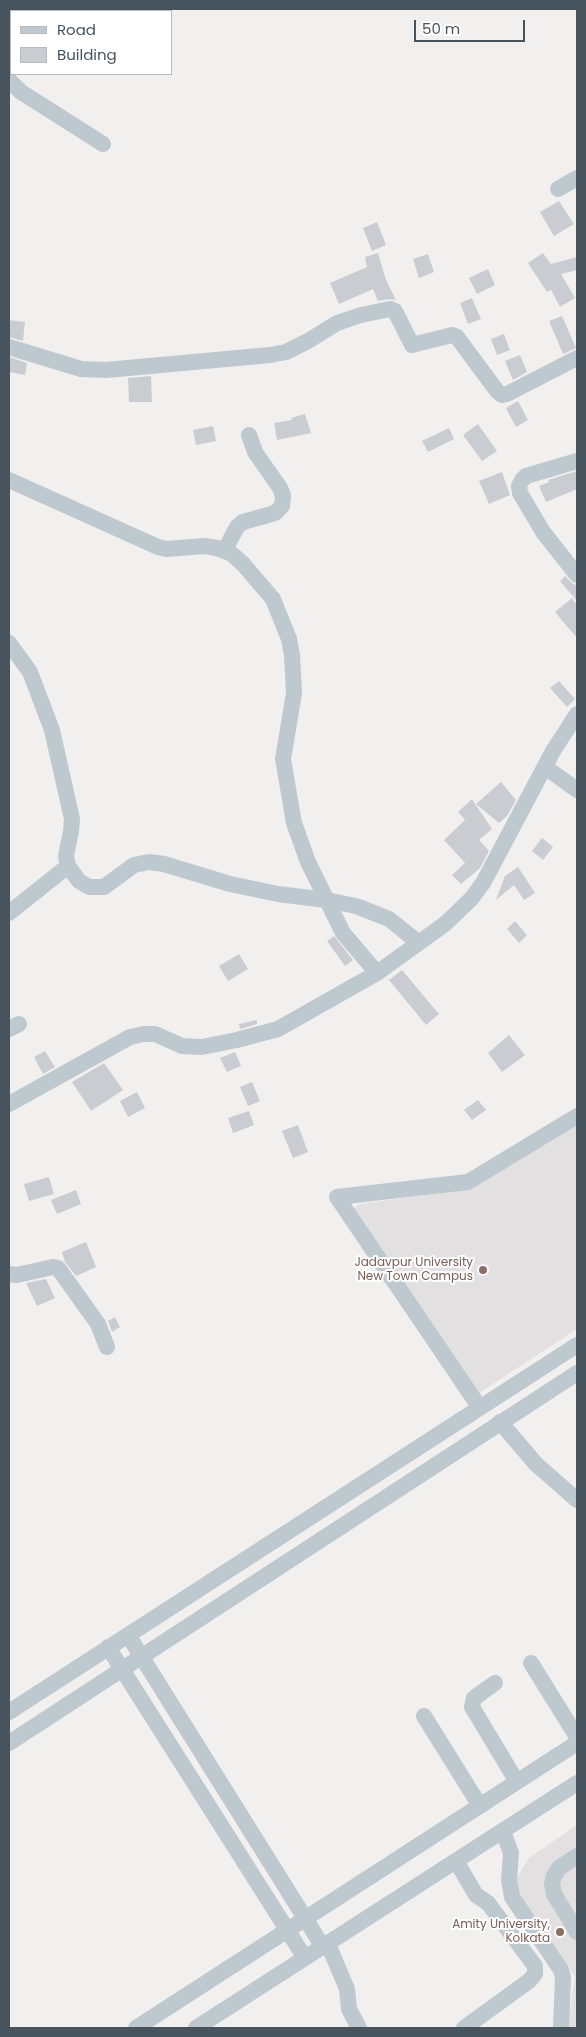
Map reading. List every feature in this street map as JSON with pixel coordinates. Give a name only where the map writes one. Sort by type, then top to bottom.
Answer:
[{"type":"street","points":[[9,80],[21,92],[103,144]]},
{"type":"street","points":[[558,189],[577,178]]},
{"type":"street","points":[[9,347],[81,369],[106,370],[260,356],[286,352],[308,341],[336,323],[360,315],[390,309],[395,311],[412,345],[452,335],[457,337],[497,391],[502,394],[507,394],[577,358]]},
{"type":"street","points":[[224,551],[237,527],[244,522],[275,513],[282,506],[283,495],[280,488],[255,452],[248,435]]},
{"type":"street","points":[[577,461],[526,476],[519,486],[520,493],[542,532],[577,575]]},
{"type":"street","points":[[9,480],[158,547],[166,549],[205,546],[218,548],[243,564],[273,599],[290,639],[292,655],[294,693],[284,747],[284,769],[294,823],[308,862],[343,933],[377,973]]},
{"type":"street","points":[[9,643],[30,672],[52,730],[72,819],[66,856],[68,866],[78,881],[89,887],[104,887],[134,865],[149,862],[164,864],[230,884],[278,894],[356,906],[389,919],[419,943]]},
{"type":"street","points":[[9,1104],[130,1037],[155,1034],[182,1046],[202,1047],[237,1040],[278,1029],[377,973],[444,924],[471,899],[483,883],[545,767],[577,714]]},
{"type":"street","points":[[545,767],[577,790]]},
{"type":"street","points":[[9,913],[68,866]]},
{"type":"street","points":[[480,1408],[337,1197],[468,1182],[577,1116]]},
{"type":"street","points":[[9,1274],[18,1275],[53,1267],[58,1268],[98,1324],[107,1347]]},
{"type":"street","points":[[9,1712],[577,1345]]},
{"type":"street","points":[[9,1743],[577,1372]]},
{"type":"street","points":[[500,1422],[536,1464],[577,1500]]},
{"type":"street","points":[[128,1635],[306,1919],[325,1945],[347,1989],[349,2009],[359,2028]]},
{"type":"street","points":[[108,1647],[305,1958]]},
{"type":"street","points":[[531,1663],[577,1737]]},
{"type":"street","points":[[495,1683],[474,1698],[472,1707],[517,1782]]},
{"type":"street","points":[[424,1716],[480,1806]]},
{"type":"street","points":[[136,2028],[577,1743]]},
{"type":"street","points":[[196,2028],[577,1783]]},
{"type":"street","points":[[503,1831],[511,1853],[509,1880],[512,1897],[561,1970],[561,2028]]},
{"type":"street","points":[[577,1856],[559,1868],[552,1884],[557,1899],[577,1932]]},
{"type":"street","points":[[456,1861],[476,1896],[488,1903],[535,1966],[535,1974],[529,1981],[464,2028]]},
{"type":"shaded area","name":"Jadavpur University New Town Campus","points":[[577,1124],[577,1329],[473,1397],[350,1211],[360,1204],[471,1189]]},
{"type":"shaded area","name":"Amity University, Kolkata","points":[[577,1825],[577,2028],[567,2028],[575,1977],[511,1887],[529,1858]]},
{"type":"building","points":[[559,201],[574,224],[554,236],[540,212]]},
{"type":"building","points":[[377,222],[386,245],[372,251],[363,228]]},
{"type":"building","points":[[378,253],[386,280],[396,300],[378,301],[373,289],[339,304],[330,283],[367,267],[365,257]]},
{"type":"building","points":[[543,253],[551,264],[577,257],[577,270],[561,274],[575,298],[560,307],[551,290],[547,292],[528,263]]},
{"type":"building","points":[[428,254],[434,272],[419,278],[413,259]]},
{"type":"building","points":[[488,269],[495,285],[477,294],[469,278]]},
{"type":"building","points":[[472,298],[481,319],[468,324],[460,303]]},
{"type":"building","points":[[562,316],[576,348],[563,354],[549,321]]},
{"type":"building","points":[[9,320],[25,322],[23,341],[9,337]]},
{"type":"building","points":[[504,334],[510,350],[497,355],[491,339]]},
{"type":"building","points":[[520,355],[527,372],[513,380],[505,361]]},
{"type":"building","points":[[9,357],[27,363],[25,375],[9,372]]},
{"type":"building","points":[[151,376],[152,402],[129,402],[128,378]]},
{"type":"building","points":[[518,401],[528,420],[516,427],[506,408]]},
{"type":"building","points":[[305,414],[311,433],[277,440],[274,423],[292,420],[291,418]]},
{"type":"building","points":[[478,424],[497,451],[482,461],[463,435]]},
{"type":"building","points":[[213,426],[216,441],[196,445],[193,430]]},
{"type":"building","points":[[449,428],[454,439],[428,452],[422,441]]},
{"type":"building","points":[[577,471],[577,489],[546,502],[539,486],[549,482],[548,480]]},
{"type":"building","points":[[502,472],[510,495],[489,504],[479,481]]},
{"type":"building","points":[[565,576],[573,584],[577,585],[577,601],[560,581]]},
{"type":"building","points":[[572,598],[577,605],[577,638],[555,612]]},
{"type":"building","points":[[559,681],[575,699],[567,707],[550,688]]},
{"type":"building","points":[[501,782],[516,800],[507,816],[499,823],[476,804]]},
{"type":"building","points":[[472,799],[492,829],[479,840],[489,851],[480,868],[461,884],[452,875],[465,863],[444,840],[465,820],[458,812]]},
{"type":"building","points":[[542,838],[553,847],[543,860],[532,851]]},
{"type":"building","points":[[518,867],[535,893],[524,900],[514,885],[496,900],[505,876]]},
{"type":"building","points":[[515,921],[527,935],[519,943],[507,929]]},
{"type":"building","points":[[334,936],[353,960],[345,966],[327,941]]},
{"type":"building","points":[[239,954],[248,969],[228,981],[219,966]]},
{"type":"building","points":[[402,970],[439,1014],[426,1025],[389,980]]},
{"type":"building","points":[[257,1020],[257,1024],[240,1029],[239,1024]]},
{"type":"building","points":[[509,1035],[525,1055],[502,1072],[488,1053]]},
{"type":"building","points":[[45,1051],[55,1067],[43,1074],[34,1057]]},
{"type":"building","points":[[235,1052],[241,1066],[227,1072],[220,1058]]},
{"type":"building","points":[[104,1063],[123,1090],[91,1111],[72,1082]]},
{"type":"building","points":[[252,1082],[260,1101],[248,1106],[240,1087]]},
{"type":"building","points":[[137,1092],[145,1108],[128,1117],[120,1101]]},
{"type":"building","points":[[478,1100],[486,1110],[472,1120],[464,1110]]},
{"type":"building","points":[[249,1111],[254,1125],[233,1133],[228,1118]]},
{"type":"building","points":[[298,1125],[308,1152],[293,1158],[282,1131]]},
{"type":"building","points":[[49,1177],[54,1194],[29,1201],[24,1184]]},
{"type":"building","points":[[76,1190],[81,1204],[57,1214],[51,1200]]},
{"type":"building","points":[[86,1242],[96,1267],[76,1276],[65,1262],[62,1252]]},
{"type":"building","points":[[46,1279],[55,1298],[37,1306],[26,1283]]},
{"type":"building","points":[[115,1317],[120,1327],[112,1332],[108,1321]]},
{"type":"place","name":"Jadavpur University New Town Campus","points":[[483,1270]]},
{"type":"place","name":"Amity University, Kolkata","points":[[560,1932]]}]
